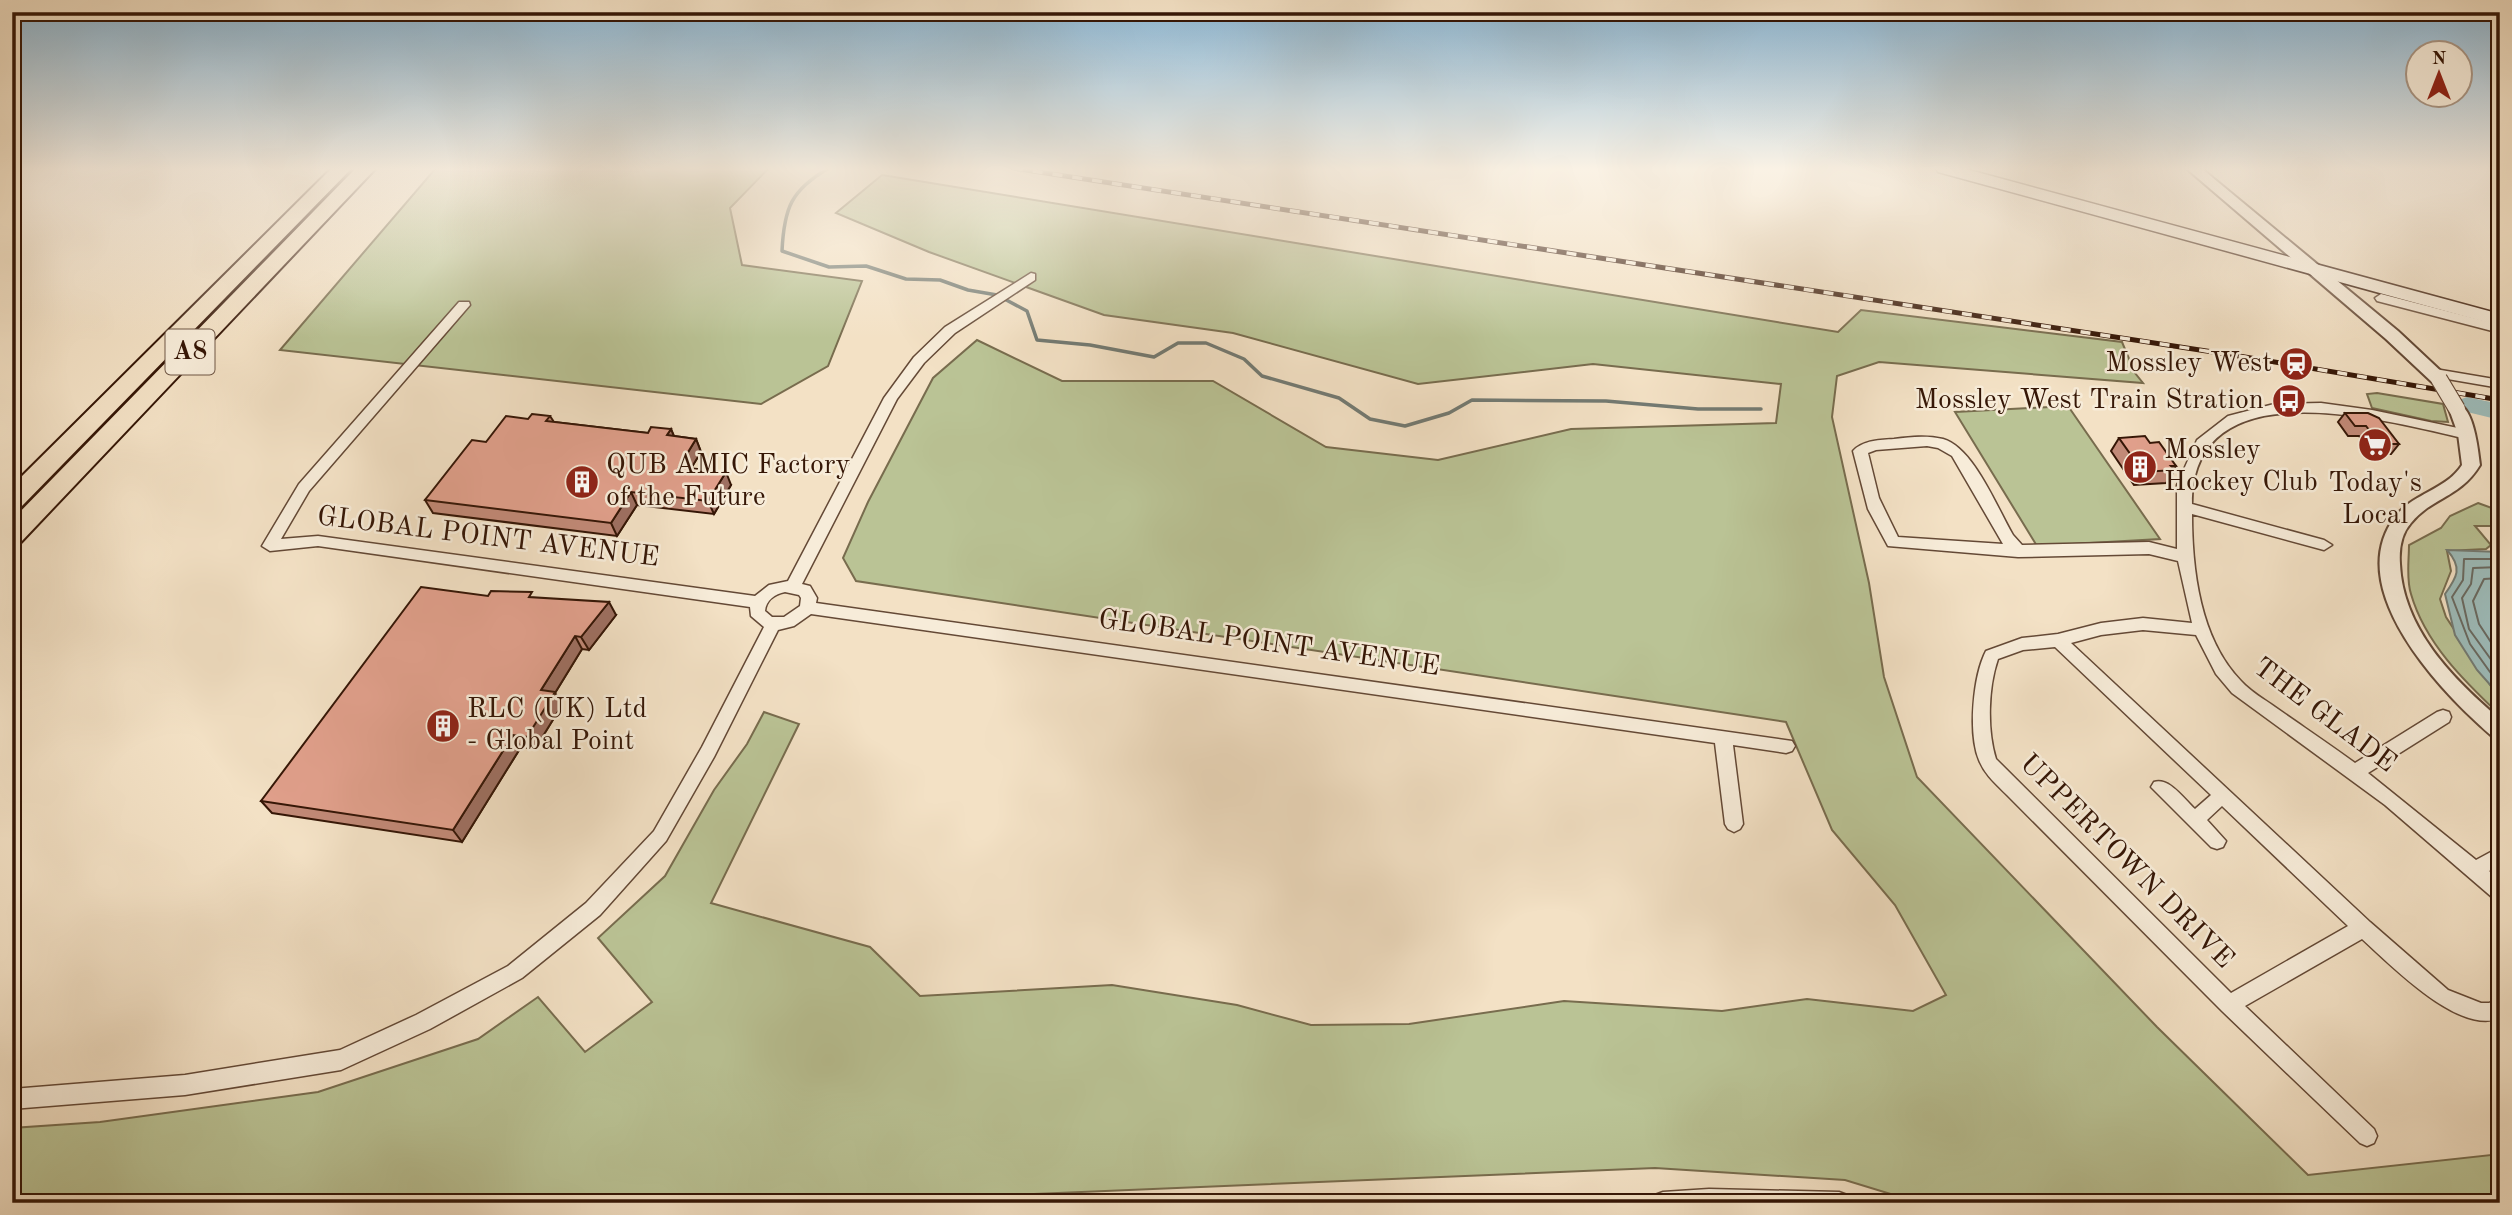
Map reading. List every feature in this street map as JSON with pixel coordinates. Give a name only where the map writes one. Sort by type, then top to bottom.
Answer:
[{"type":"highway","name":"A8","points":[[12,502],[286,225]]},
{"type":"highway","name":"A8","points":[[12,536],[311,225]]},
{"type":"main road","points":[[2154,225],[2500,320]]},
{"type":"street","points":[[2260,225],[2437,376],[2457,409],[2472,456],[2467,473],[2443,493],[2413,510],[2402,521],[2391,547],[2390,565],[2398,607],[2421,649],[2460,696],[2500,731]]},
{"type":"street","points":[[793,586],[891,398],[919,360],[950,330],[1031,277]]},
{"type":"street","points":[[2381,298],[2395,307],[2500,329]]},
{"type":"street","name":"GLOBAL POINT AVENUE","points":[[464,305],[304,488],[270,546],[318,541],[758,602]]},
{"type":"street","points":[[2437,376],[2498,384]]},
{"type":"street","name":"THE GLADE","points":[[2467,435],[2320,407],[2283,406],[2255,410],[2230,421],[2209,435],[2187,474],[2184,507],[2185,557],[2188,584],[2202,631],[2233,684],[2355,772],[2439,838],[2500,892]]},
{"type":"street","points":[[2018,551],[2007,539],[1957,453],[1942,444],[1927,442],[1874,445],[1860,451],[1868,492],[1878,520],[1893,542],[2018,551],[2149,548],[2185,557]]},
{"type":"street","points":[[2184,507],[2324,545]]},
{"type":"street","points":[[793,586],[807,594],[807,608],[796,619],[773,624],[759,616],[758,602],[776,588],[793,586]]},
{"type":"street","name":"GLOBAL POINT AVENUE","points":[[807,608],[1786,746]]},
{"type":"street","points":[[12,1099],[185,1085],[341,1060],[423,1022],[515,972],[593,909],[660,836],[738,695],[773,624]]},
{"type":"street","name":"UPPERTOWN DRIVE","points":[[2202,631],[2143,624],[2101,629],[2005,649],[1992,655],[1988,662],[1984,742],[1986,757],[1994,771],[2229,1004],[2367,1136]]},
{"type":"street","points":[[2058,640],[2362,928],[2441,996],[2481,1012],[2492,1012],[2500,1007]]},
{"type":"street","points":[[2355,772],[2443,717]]},
{"type":"street","points":[[1723,737],[1734,824]]},
{"type":"street","points":[[2160,787],[2217,841]]},
{"type":"street","points":[[2195,819],[2222,796]]},
{"type":"street","points":[[2475,870],[2500,855]]},
{"type":"street","points":[[2229,1004],[2362,928]]},
{"type":"street","points":[[1663,1203],[1709,1200],[1839,1203]]},
{"type":"green space","points":[[387,225],[734,225],[742,265],[862,281],[828,366],[761,404],[280,350]]},
{"type":"green space","points":[[864,225],[1185,225],[1838,332],[1861,310],[2122,342],[2135,373],[2143,383],[1879,362],[1837,376],[1832,417],[1869,583],[1884,677],[1917,777],[2157,1027],[2308,1175],[2500,1154],[2500,1203],[1920,1203],[1845,1180],[1655,1168],[912,1199],[874,1203],[12,1203],[12,1128],[100,1122],[318,1092],[478,1039],[538,997],[585,1052],[652,1002],[598,938],[665,876],[714,790],[747,744],[764,712],[799,724],[711,903],[870,947],[920,996],[1112,985],[1237,1005],[1311,1025],[1409,1024],[1564,1001],[1722,1011],[1807,999],[1913,1011],[1946,995],[1895,905],[1832,830],[1786,722],[856,581],[843,558],[868,502],[933,378],[977,340],[1062,381],[1213,381],[1326,447],[1438,460],[1571,429],[1776,423],[1781,384],[1593,364],[1418,384],[1233,333],[1104,315],[929,252]]},
{"type":"green space","points":[[2377,393],[2443,404],[2448,422],[2372,408],[2367,394]]},
{"type":"green space","points":[[2068,406],[2160,539],[2037,546],[1955,412]]},
{"type":"green space","points":[[2478,503],[2500,511],[2500,530],[2492,526],[2475,526],[2491,545],[2486,549],[2447,551],[2451,571],[2440,599],[2446,617],[2500,700],[2500,715],[2460,675],[2436,645],[2417,612],[2409,582],[2409,545],[2441,528],[2450,516]]},
{"type":"water","points":[[2447,550],[2500,552],[2500,696],[2477,670],[2455,635],[2445,594],[2453,582],[2457,567]]},
{"type":"building","points":[[2345,413],[2368,413],[2379,418],[2399,444],[2380,444],[2366,426],[2355,426]]},
{"type":"building","name":"QUB AMIC Factory of the Future","points":[[532,414],[550,416],[546,421],[648,433],[651,427],[671,429],[667,435],[696,439],[679,467],[726,472],[708,501],[631,492],[611,523],[425,500],[472,440],[486,442],[506,416],[528,419]]},
{"type":"building","points":[[2145,436],[2150,443],[2159,442],[2176,466],[2171,466],[2175,470],[2143,472],[2119,438]]},
{"type":"building","name":"RLC (UK) Ltd - Global Point","points":[[421,587],[488,596],[491,591],[532,592],[529,597],[609,602],[581,637],[575,636],[541,690],[555,692],[527,737],[513,735],[453,830],[261,801]]},
{"type":"waterway","points":[[785,225],[782,251],[829,267],[866,266],[906,279],[940,280],[968,290],[997,295],[1027,311],[1037,340],[1090,345],[1154,357],[1178,343],[1206,343],[1244,359],[1262,376],[1339,398],[1370,419],[1405,426],[1449,413],[1472,400],[1606,401],[1698,409],[1761,409]]},
{"type":"waterway","points":[[2467,405],[2500,412]]},
{"type":"railway","points":[[1383,225],[2239,356],[2500,400]]},
{"type":"place","name":"Mossley West","points":[[2296,364]]},
{"type":"place","name":"Mossley West Train Stration","points":[[2289,401]]},
{"type":"place","name":"Today's Local","points":[[2375,445]]},
{"type":"place","name":"Mossley Hockey Club","points":[[2140,467]]},
{"type":"place","name":"QUB AMIC Factory of the Future","points":[[582,482]]},
{"type":"place","name":"RLC (UK) Ltd - Global Point","points":[[443,726]]}]
